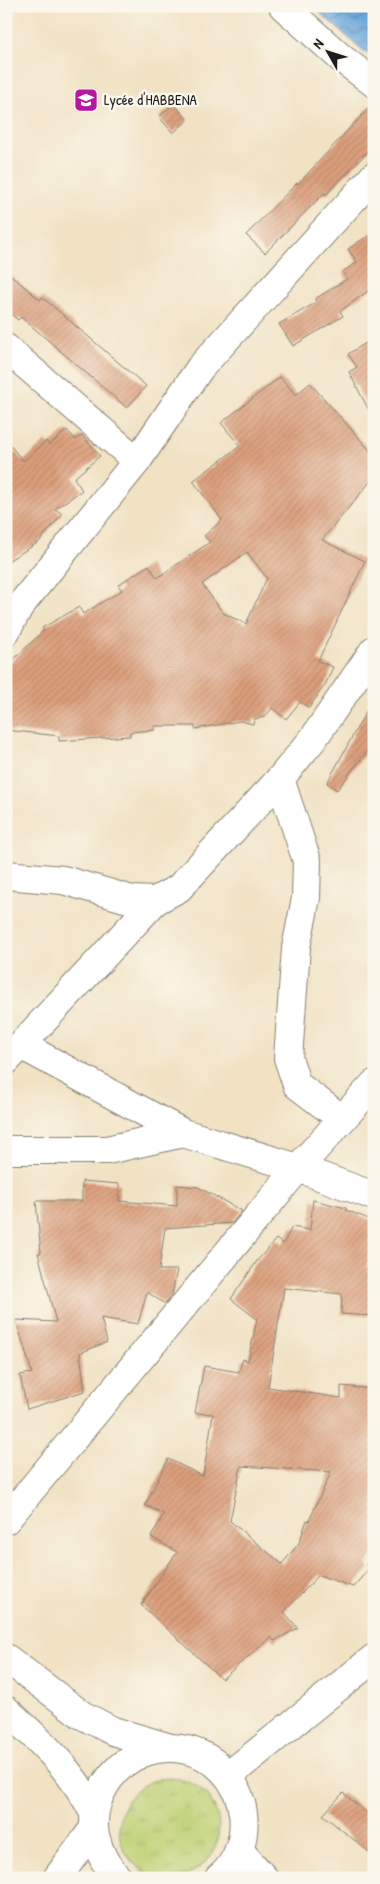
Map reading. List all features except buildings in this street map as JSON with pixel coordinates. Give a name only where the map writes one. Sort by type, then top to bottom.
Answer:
[{"type":"main road","points":[[283,6],[341,58],[374,83]]},
{"type":"main road","points":[[6,631],[19,607],[137,461],[200,368],[374,176]]},
{"type":"main road","points":[[6,348],[137,461]]},
{"type":"main road","points":[[374,650],[313,739],[280,779],[179,888],[155,901],[14,1053],[183,1133],[298,1168],[374,1196]]},
{"type":"main road","points":[[280,779],[308,861],[306,898],[296,948],[288,1058],[297,1086],[342,1119]]},
{"type":"main road","points":[[6,875],[63,880],[132,900],[155,901]]},
{"type":"main road","points":[[6,1520],[298,1168],[374,1084]]},
{"type":"main road","points":[[6,1150],[107,1150],[183,1133]]},
{"type":"main road","points":[[6,1658],[82,1715],[113,1731],[167,1747],[190,1750],[204,1757],[228,1776],[241,1798],[244,1824],[239,1850],[226,1872],[219,1878]]},
{"type":"main road","points":[[228,1776],[374,1658]]},
{"type":"main road","points":[[6,1710],[55,1756],[79,1785],[94,1820],[99,1851],[111,1871],[118,1878]]},
{"type":"main road","points":[[57,1878],[94,1820],[104,1787],[112,1775],[127,1760],[146,1751],[167,1747]]},
{"type":"main road","points":[[239,1850],[264,1878]]},
{"type":"green space","points":[[169,1778],[179,1779],[197,1786],[211,1800],[218,1818],[218,1838],[211,1856],[197,1870],[179,1877],[169,1878],[159,1877],[141,1870],[127,1856],[120,1838],[119,1828],[120,1818],[127,1800],[141,1786],[159,1779]]},
{"type":"water","points":[[312,6],[374,6],[374,58],[365,52]]},
{"type":"place","name":"Lycée d'HABBENA","points":[[86,100]]}]
